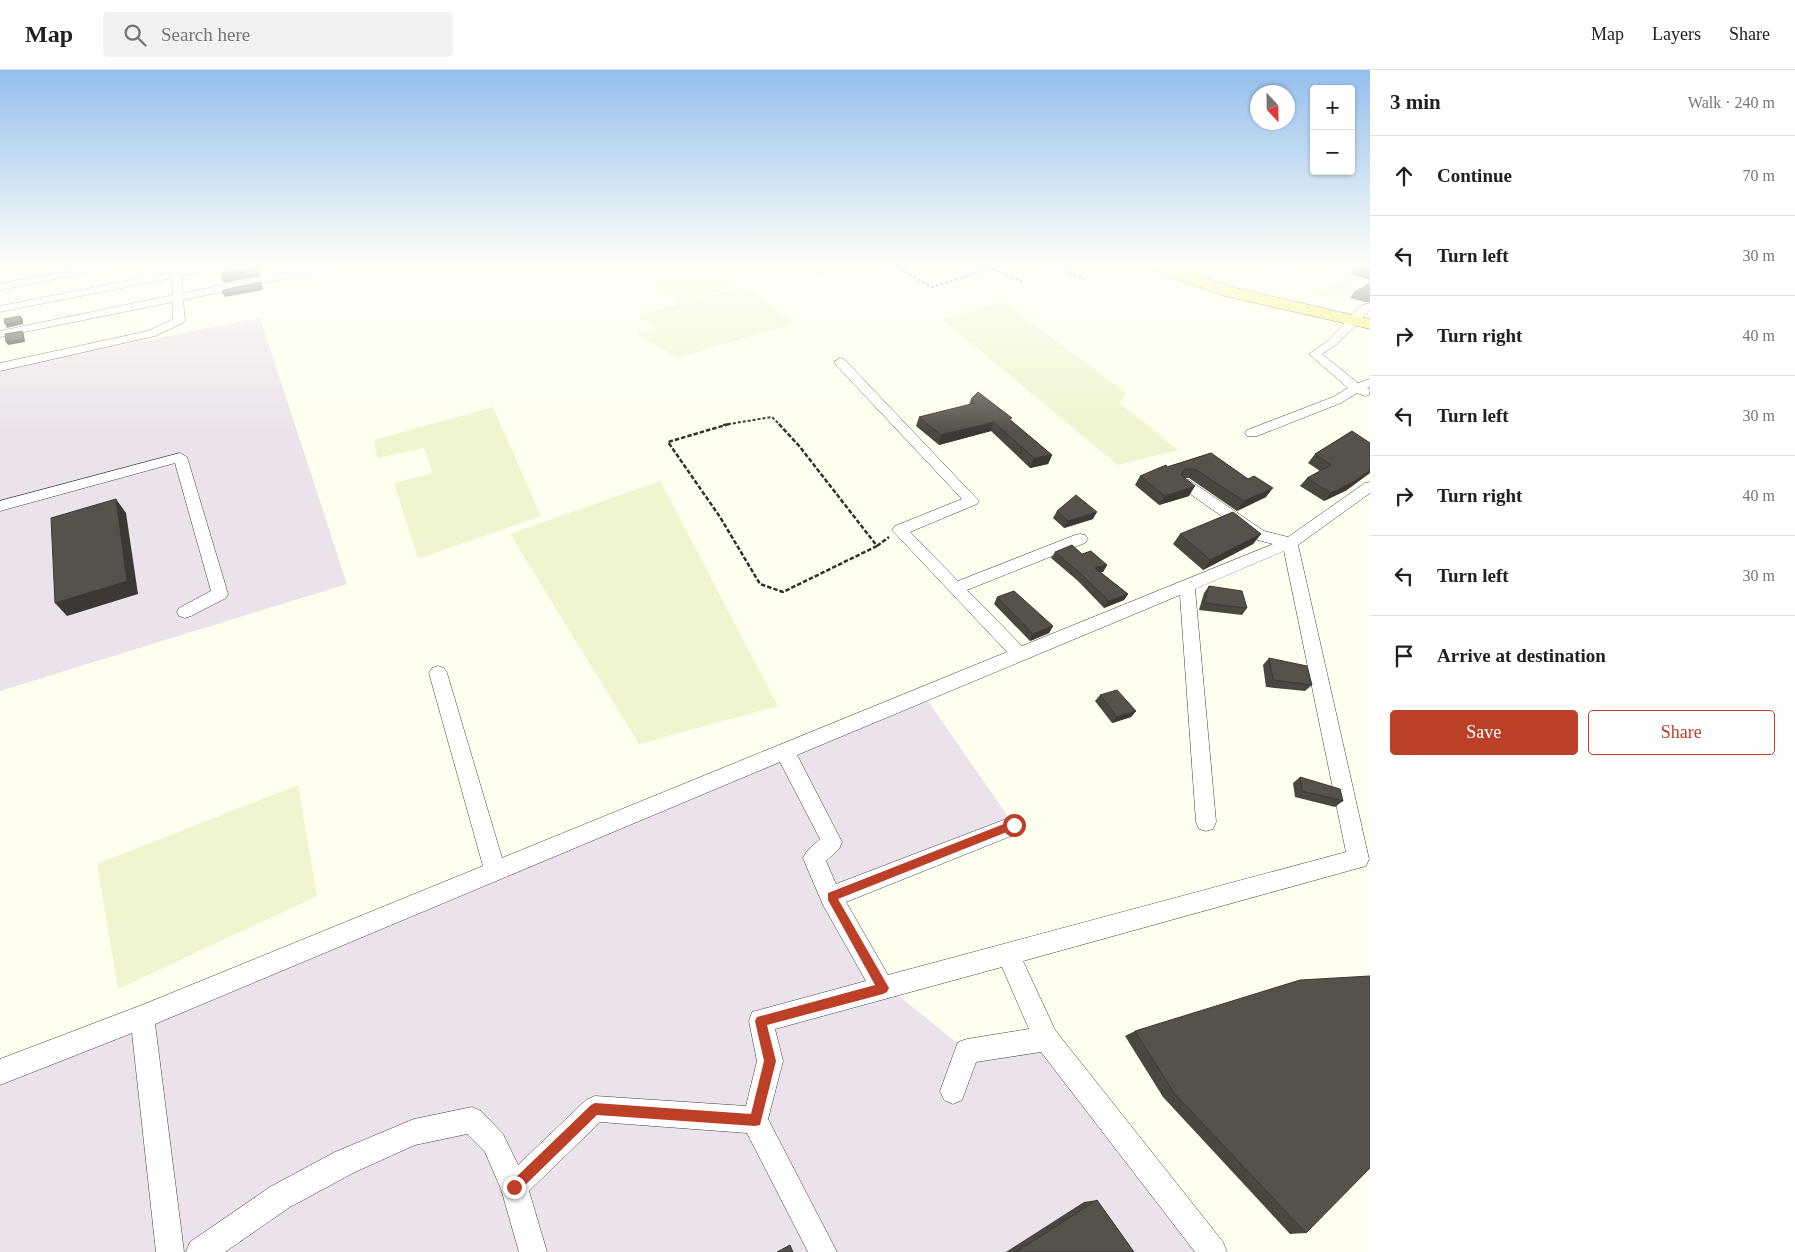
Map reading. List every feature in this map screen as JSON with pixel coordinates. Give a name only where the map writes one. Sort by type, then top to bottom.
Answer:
[{"type":"main road","points":[[1349,320],[1370,324]]},
{"type":"street","points":[[0,334],[68,320]]},
{"type":"street","points":[[0,367],[151,334],[179,320]]},
{"type":"street","points":[[1353,321],[1333,342],[1315,354],[1356,388],[1370,394]]},
{"type":"street","points":[[840,362],[972,501],[900,530],[1020,655]]},
{"type":"street","points":[[1252,433],[1337,400],[1356,388],[1370,383]]},
{"type":"street","points":[[0,506],[180,457],[220,594],[184,612]]},
{"type":"street","points":[[1184,482],[1259,534],[1290,543]]},
{"type":"street","points":[[0,1072],[142,1016],[1290,543],[1370,486]]},
{"type":"street","points":[[955,588],[1080,539]]},
{"type":"street","points":[[823,1252],[755,1120],[770,1061],[761,1021],[1358,859],[1290,543]]},
{"type":"street","points":[[1187,586],[1206,822]]},
{"type":"street","points":[[438,673],[495,871]]},
{"type":"street","points":[[785,752],[832,842],[814,858],[832,897],[883,988]]},
{"type":"street","points":[[832,897],[1014,825]]},
{"type":"street","points":[[1008,954],[1046,1039],[1213,1252]]},
{"type":"street","points":[[142,1016],[170,1252]]},
{"type":"street","points":[[953,1091],[967,1052],[1046,1039]]},
{"type":"street","points":[[514,1187],[595,1109],[755,1120]]},
{"type":"street","points":[[200,1252],[280,1197],[345,1162],[414,1132],[472,1120],[494,1143],[514,1187],[533,1252]]},
{"type":"path","points":[[877,546],[800,447],[772,417],[724,425],[668,442],[720,517],[760,584],[783,592],[877,546],[900,530]]},
{"type":"shaded area","points":[[249,320],[261,320],[347,584],[0,691],[0,369]]},
{"type":"shaded area","points":[[923,694],[1014,825],[832,897],[878,979],[967,1051],[1046,1039],[1213,1252],[0,1252],[0,1065]]},
{"type":"green space","points":[[645,320],[790,320],[794,323],[677,358],[636,334],[657,329]]},
{"type":"green space","points":[[943,320],[1028,320],[1126,393],[1120,403],[1178,450],[1118,465]]},
{"type":"green space","points":[[493,407],[541,516],[418,559],[394,483],[433,473],[424,448],[377,458],[374,440]]},
{"type":"green space","points":[[660,481],[778,706],[639,744],[510,534]]},
{"type":"green space","points":[[298,785],[317,896],[118,989],[97,864]]},
{"type":"building","points":[[4,320],[21,320],[21,321],[5,324]]},
{"type":"building","points":[[22,331],[23,339],[6,342],[5,334]]},
{"type":"building","points":[[978,392],[1012,418],[1009,419],[1052,455],[1034,458],[994,422],[941,435],[919,417],[975,403],[971,399]]},
{"type":"building","points":[[1352,431],[1370,443],[1370,470],[1355,481],[1331,493],[1307,478],[1331,465],[1315,454]]},
{"type":"building","points":[[1211,453],[1248,479],[1254,476],[1273,488],[1244,501],[1195,469],[1185,469],[1181,475],[1195,486],[1165,496],[1140,476],[1166,465],[1167,467]]},
{"type":"building","points":[[1076,495],[1097,512],[1068,521],[1057,511]]},
{"type":"building","points":[[116,499],[127,581],[55,603],[51,518]]},
{"type":"building","points":[[1233,512],[1261,534],[1210,560],[1180,534]]},
{"type":"building","points":[[1072,545],[1082,554],[1091,551],[1107,565],[1095,568],[1128,594],[1109,601],[1055,552]]},
{"type":"building","points":[[1209,586],[1242,591],[1247,608],[1204,603]]},
{"type":"building","points":[[1014,591],[1053,626],[1033,634],[997,597]]},
{"type":"building","points":[[1269,658],[1307,666],[1312,685],[1273,680]]},
{"type":"building","points":[[1117,690],[1136,711],[1117,717],[1100,695]]},
{"type":"building","points":[[1300,777],[1340,789],[1343,801],[1302,791]]},
{"type":"building","points":[[1370,976],[1370,1168],[1306,1233],[1174,1093],[1135,1031],[1300,980]]},
{"type":"building","points":[[1097,1200],[1134,1252],[1016,1252]]},
{"type":"building","points":[[790,1245],[793,1252],[777,1252]]},
{"type":"route","points":[[514,1187],[595,1109],[755,1120],[770,1061],[761,1021],[883,988],[832,897],[1014,825]]}]
